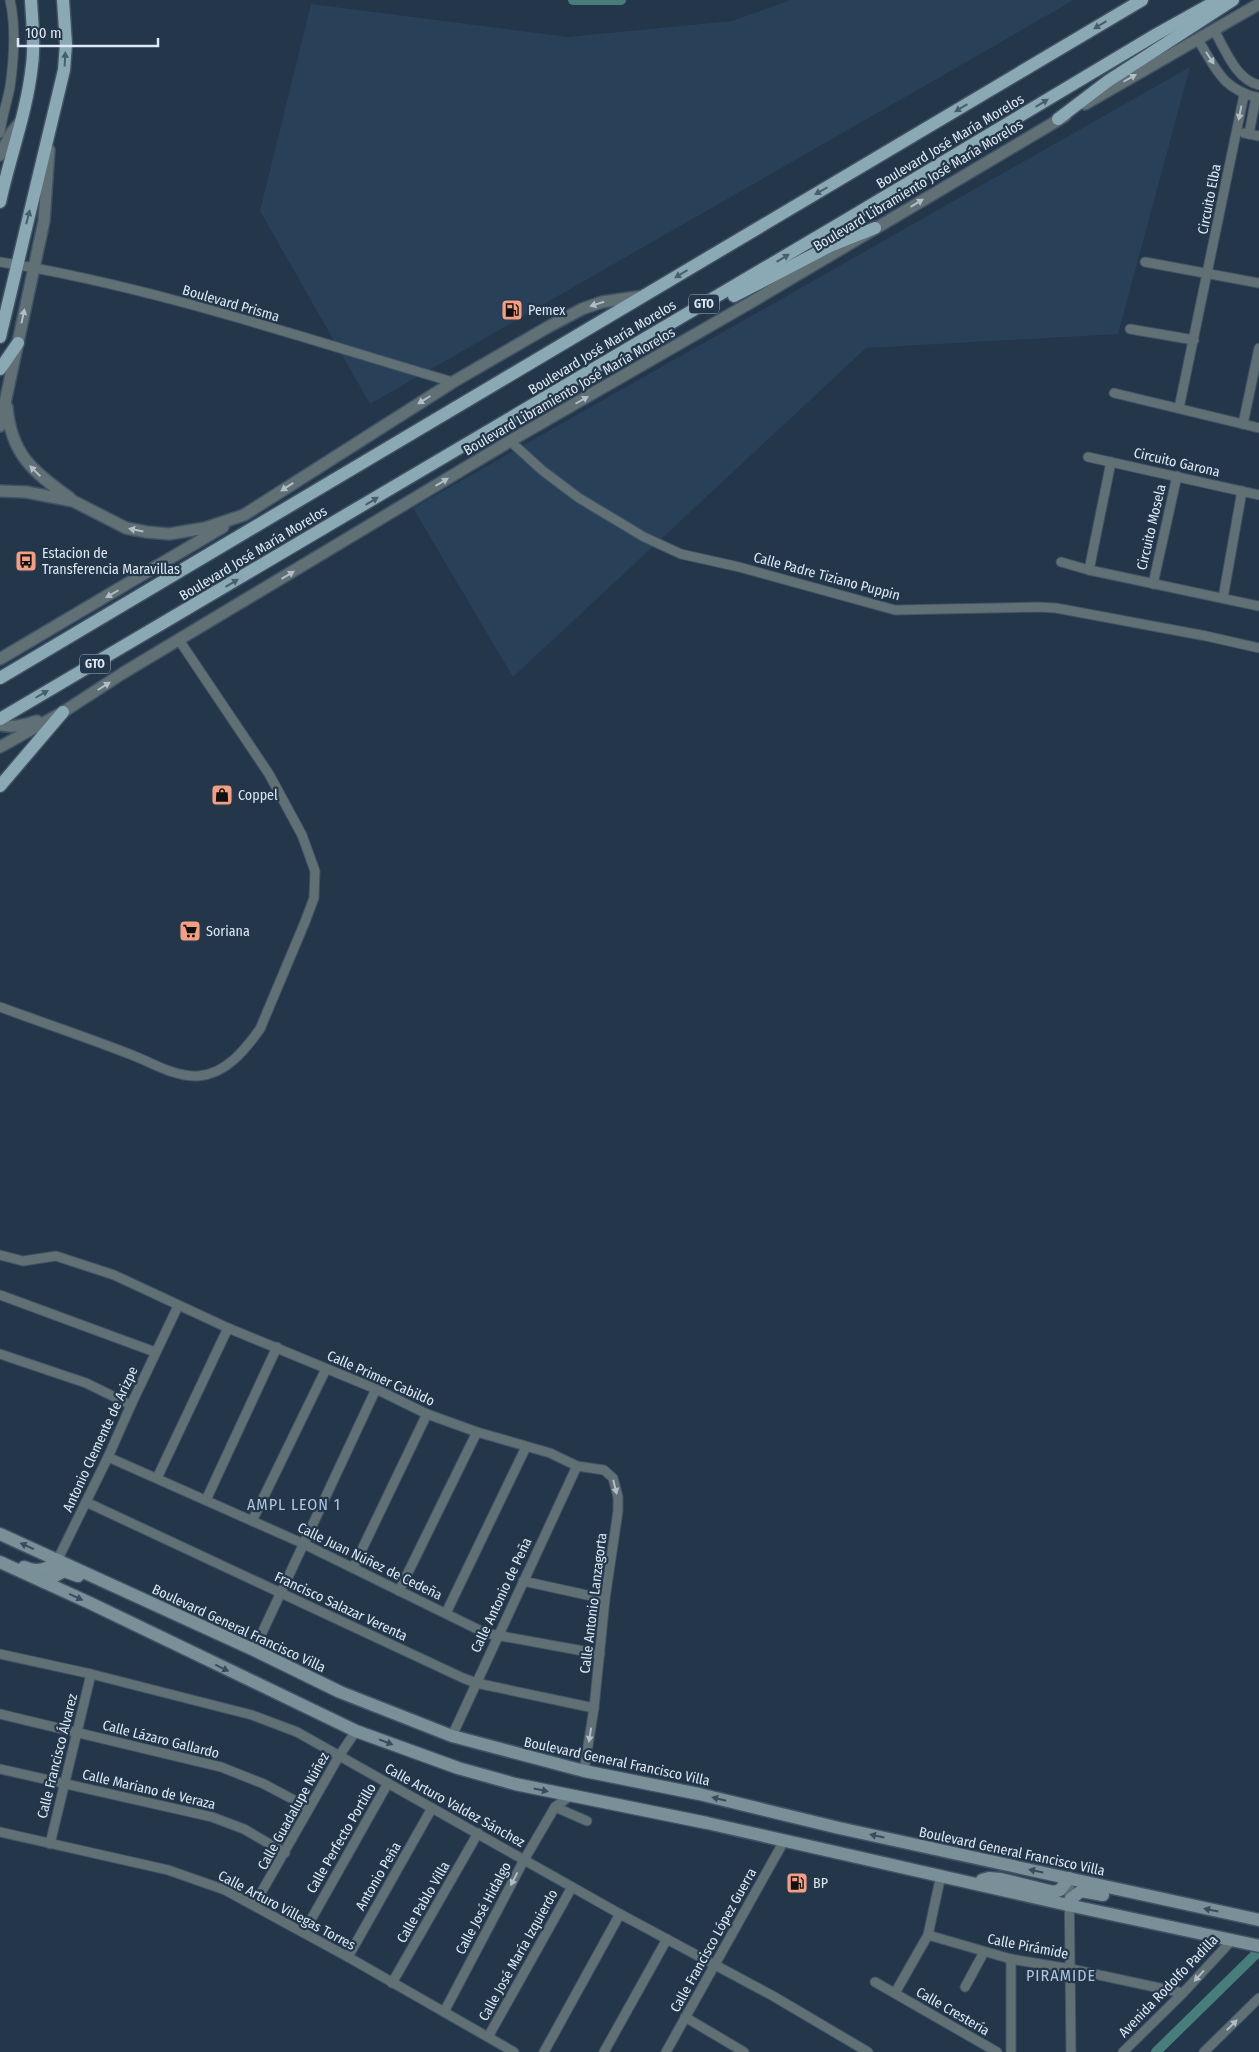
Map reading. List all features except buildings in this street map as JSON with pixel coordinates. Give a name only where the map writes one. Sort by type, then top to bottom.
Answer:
[{"type":"main road","points":[[0,202],[23,118],[32,63],[33,30],[30,0]]},
{"type":"main road","points":[[0,337],[64,70],[66,44],[63,0]]},
{"type":"main road","name":"Boulevard José María Morelos","points":[[0,678],[1142,0]]},
{"type":"main road","name":"Boulevard José María Morelos","points":[[0,719],[679,319],[1157,34],[1218,0]]},
{"type":"main road","points":[[1058,120],[1108,81],[1233,0]]},
{"type":"main road","points":[[679,319],[729,298],[830,246],[875,228]]},
{"type":"main road","points":[[0,369],[18,343]]},
{"type":"main road","points":[[0,786],[63,712]]},
{"type":"main road","name":"Boulevard General Francisco Villa","points":[[0,1534],[254,1650],[347,1695],[452,1736],[584,1771],[699,1794],[838,1828],[1259,1920]]},
{"type":"main road","points":[[0,1554],[33,1571],[52,1566],[58,1560]]},
{"type":"main road","points":[[0,1562],[356,1731],[458,1768],[515,1784],[707,1823],[1068,1905],[1255,1945]]},
{"type":"main road","points":[[44,1582],[60,1572],[70,1572],[137,1600],[151,1603]]},
{"type":"main road","points":[[979,1884],[982,1880],[993,1878],[1054,1892],[1060,1890],[1068,1878]]},
{"type":"main road","points":[[1068,1905],[1074,1895],[1083,1891],[1156,1907],[1170,1907],[1176,1903]]},
{"type":"street","points":[[0,133],[2,107],[12,66],[13,41],[10,0]]},
{"type":"street","name":"Boulevard Libramiento José María Morelos","points":[[0,748],[63,712],[510,441],[1259,4]]},
{"type":"street","points":[[1214,30],[1241,75],[1249,82],[1259,86]]},
{"type":"street","points":[[1198,40],[1228,85],[1244,95],[1258,98],[1249,134]]},
{"type":"street","name":"Circuito Elba","points":[[1179,408],[1244,95]]},
{"type":"street","points":[[0,155],[12,132],[23,118]]},
{"type":"street","points":[[1237,131],[1259,136]]},
{"type":"street","points":[[0,426],[44,221],[50,132]]},
{"type":"street","name":"Boulevard Prisma","points":[[0,262],[34,267],[216,312],[453,382]]},
{"type":"street","points":[[1145,262],[1208,272],[1259,283]]},
{"type":"street","points":[[0,659],[244,515],[497,355],[582,309],[614,300],[644,295]]},
{"type":"street","points":[[1130,329],[1194,340]]},
{"type":"street","points":[[1242,424],[1259,348]]},
{"type":"street","points":[[1114,393],[1259,428]]},
{"type":"street","points":[[7,398],[12,434],[24,460],[35,472],[73,501],[126,528],[169,534],[188,532],[244,515]]},
{"type":"street","name":"Calle Padre Tiziano Puppin","points":[[510,441],[543,471],[579,498],[644,537],[681,554],[739,567],[895,610],[1056,608],[1206,636],[1259,648]]},
{"type":"street","name":"Circuito Garona","points":[[1088,457],[1259,495]]},
{"type":"street","points":[[1088,570],[1112,462]]},
{"type":"street","name":"Circuito Mosela","points":[[1153,584],[1177,476]]},
{"type":"street","points":[[0,491],[26,492],[73,501]]},
{"type":"street","points":[[1223,598],[1242,491]]},
{"type":"street","name":"Circuito Mosela","points":[[1061,562],[1088,570],[1259,606]]},
{"type":"street","points":[[0,1007],[186,1076],[199,1076],[226,1066],[250,1043],[260,1029],[314,898],[315,870],[302,835],[269,774],[180,640]]},
{"type":"street","points":[[0,725],[9,727],[22,726],[63,712]]},
{"type":"street","name":"Calle Primer Cabildo","points":[[0,1255],[23,1260],[56,1256],[114,1274],[178,1306],[195,1311],[228,1328],[376,1389],[427,1414],[476,1432],[550,1453],[577,1466]]},
{"type":"street","points":[[0,1295],[155,1352]]},
{"type":"street","name":"Antonio Clemente de Arizpe","points":[[44,1582],[58,1560],[178,1306]]},
{"type":"street","points":[[157,1478],[228,1328]]},
{"type":"street","points":[[206,1500],[277,1347]]},
{"type":"street","points":[[0,1354],[86,1383],[110,1393],[131,1405]]},
{"type":"street","points":[[252,1521],[326,1369]]},
{"type":"street","points":[[254,1650],[376,1389]]},
{"type":"street","points":[[353,1568],[427,1414]]},
{"type":"street","points":[[400,1591],[476,1432]]},
{"type":"street","points":[[446,1613],[526,1446]]},
{"type":"street","name":"Calle Juan Núñez de Cedeña","points":[[108,1457],[304,1544],[472,1627],[497,1636],[600,1654]]},
{"type":"street","name":"Calle Antonio de Peña","points":[[452,1736],[577,1466]]},
{"type":"street","name":"Calle Antonio Lanzagorta","points":[[577,1466],[604,1470],[613,1478],[618,1497],[617,1521],[594,1708],[584,1771]]},
{"type":"street","name":"Francisco Salazar Verenta","points":[[86,1502],[455,1675],[476,1683],[594,1708]]},
{"type":"street","points":[[522,1582],[606,1599]]},
{"type":"street","name":"Calle Arturo Valdez Sánchez","points":[[0,1654],[91,1674],[252,1715],[297,1732],[620,1914],[715,1964],[868,2052]]},
{"type":"street","name":"Calle Francisco Álvarez","points":[[50,1844],[91,1674]]},
{"type":"street","name":"Calle Lázaro Gallardo","points":[[0,1714],[221,1767],[264,1784],[310,1808]]},
{"type":"street","name":"Calle Guadalupe Núñez","points":[[254,1905],[339,1756],[356,1731]]},
{"type":"street","name":"Calle Mariano de Veraza","points":[[0,1769],[212,1817],[244,1829],[285,1853]]},
{"type":"street","name":"Calle Perfecto Portillo","points":[[304,1932],[388,1783]]},
{"type":"street","name":"Calle José Hidalgo","points":[[444,2012],[524,1860],[555,1807],[570,1796]]},
{"type":"street","points":[[555,1807],[588,1821]]},
{"type":"street","name":"Antonio Peña","points":[[348,1956],[432,1808]]},
{"type":"street","name":"Calle Arturo Villegas Torres","points":[[0,1832],[168,1870],[225,1890],[348,1956],[514,2052]]},
{"type":"street","name":"Calle Pablo Villa","points":[[392,1983],[478,1834]]},
{"type":"street","name":"Calle Francisco López Guerra","points":[[666,2052],[784,1841]]},
{"type":"street","points":[[895,1993],[928,1935],[941,1875]]},
{"type":"street","points":[[1068,1878],[1072,2052]]},
{"type":"street","name":"Calle José María Izquierdo","points":[[488,2037],[572,1887]]},
{"type":"street","points":[[544,2052],[620,1914]]},
{"type":"street","name":"Calle Pirámide","points":[[928,1935],[1010,1959],[1071,1969],[1183,1993]]},
{"type":"street","points":[[604,2052],[667,1939]]},
{"type":"street","name":"Avenida Rodolfo Padilla","points":[[1123,2052],[1183,1993],[1232,1940]]},
{"type":"street","points":[[965,1987],[984,1952]]},
{"type":"street","points":[[1010,1959],[1011,2052]]},
{"type":"street","name":"Calle Crestería","points":[[875,1982],[997,2052]]},
{"type":"street","points":[[1211,2050],[1259,1998]]},
{"type":"street","points":[[685,2017],[744,2052]]},
{"type":"shaded area","points":[[790,0],[1074,0],[370,404],[260,211],[311,4],[568,37],[732,21]]},
{"type":"shaded area","points":[[1190,67],[1118,334],[866,348],[513,677],[413,508]]},
{"type":"waterway","points":[[573,0],[621,0]]},
{"type":"waterway","points":[[1156,2052],[1259,1951]]},
{"type":"place","name":"Pemex","points":[[512,310]]},
{"type":"place","name":"Estacion de Transferencia Maravillas","points":[[26,561]]},
{"type":"place","name":"Coppel","points":[[222,795]]},
{"type":"place","name":"Soriana","points":[[190,931]]},
{"type":"place","name":"BP","points":[[797,1883]]},
{"type":"district","name":"AMPL LEON 1","points":[[294,1504]]},
{"type":"district","name":"PIRAMIDE","points":[[1061,1975]]}]
